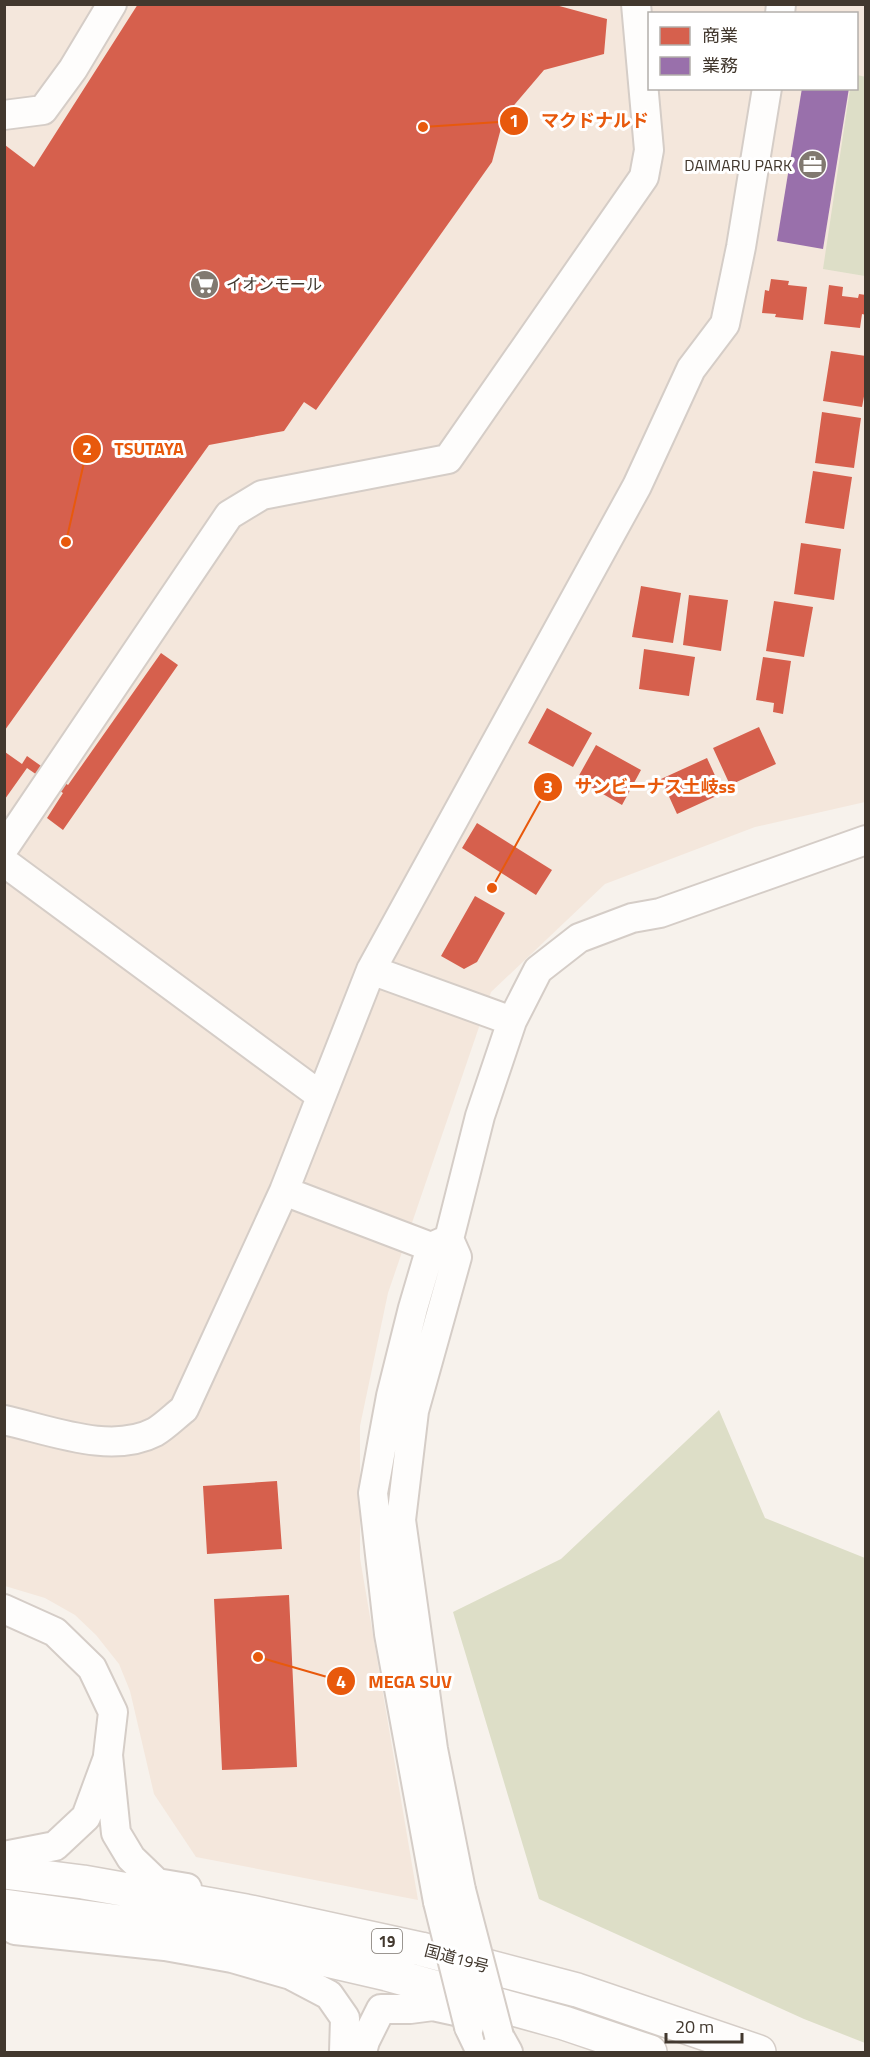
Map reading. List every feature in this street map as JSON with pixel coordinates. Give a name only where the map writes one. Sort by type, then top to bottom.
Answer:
[{"type":"highway","name":"国道19号","points":[[4,1872],[83,1882],[246,1911],[421,1949],[577,1990],[759,2052]]},
{"type":"highway","name":"国道19号","points":[[4,1906],[222,1936],[387,1974],[564,2023],[650,2052]]},
{"type":"street","points":[[4,115],[43,110],[73,69],[112,4]]},
{"type":"street","points":[[4,848],[229,515],[262,495],[448,459],[644,177],[649,150],[636,4]]},
{"type":"street","points":[[4,1420],[102,1442],[130,1441],[155,1432],[184,1409],[284,1191],[371,970],[637,486],[691,369],[725,324],[741,247],[767,90]]},
{"type":"street","points":[[489,2042],[449,1896],[388,1634],[373,1493],[391,1396],[412,1308],[440,1243],[512,1021],[538,970],[579,938],[632,918],[660,913],[866,840]]},
{"type":"street","points":[[4,862],[321,1096]]},
{"type":"street","points":[[371,970],[512,1021]]},
{"type":"street","points":[[284,1191],[440,1243]]},
{"type":"street","points":[[4,1609],[55,1632],[92,1668],[113,1712],[108,1755],[116,1833],[131,1858],[157,1883],[264,1903],[400,1933],[421,1949]]},
{"type":"street","points":[[4,1856],[55,1846],[86,1817],[108,1755]]},
{"type":"street","points":[[4,1923],[15,1930],[165,1946],[232,1958],[291,1975],[329,1995],[345,2018],[344,2052]]},
{"type":"street","points":[[362,2052],[381,2009],[433,2006],[510,2023],[607,2052]]},
{"type":"shaded area","name":"イオンモール","points":[[5,5],[865,5],[865,802],[755,827],[605,884],[491,992],[388,1293],[360,1426],[360,1558],[418,1900],[196,1857],[154,1794],[130,1691],[119,1664],[96,1635],[75,1615],[45,1598],[5,1586]]},
{"type":"green space","points":[[858,75],[866,77],[865,276],[823,269],[850,90],[858,90]]},
{"type":"green space","points":[[719,1410],[765,1518],[865,1558],[865,2043],[804,2019],[539,1899],[453,1612],[561,1559]]},
{"type":"building: 商業","name":"イオンモール","points":[[138,4],[552,4],[607,19],[604,54],[544,70],[504,117],[492,162],[316,410],[304,402],[284,431],[209,445],[5,730],[5,145],[34,167]]},
{"type":"building: 商業","points":[[771,279],[789,281],[788,285],[807,287],[803,320],[762,313],[765,290],[769,291]]},
{"type":"building: 商業","points":[[829,285],[843,287],[842,296],[858,298],[859,294],[866,295],[866,315],[862,314],[860,328],[824,324]]},
{"type":"building: 商業","points":[[831,351],[866,356],[866,386],[862,407],[823,401]]},
{"type":"building: 商業","points":[[822,412],[861,418],[854,468],[815,463]]},
{"type":"building: 商業","points":[[813,471],[852,477],[844,529],[805,523]]},
{"type":"building: 商業","points":[[801,543],[841,549],[834,600],[794,594]]},
{"type":"building: 商業","points":[[641,586],[681,593],[673,643],[632,637]]},
{"type":"building: 商業","points":[[689,595],[728,600],[721,651],[683,645]]},
{"type":"building: 商業","points":[[774,601],[813,607],[804,657],[766,651]]},
{"type":"building: 商業","points":[[644,649],[695,657],[689,696],[639,689]]},
{"type":"building: 商業","points":[[161,653],[178,665],[63,830],[47,818],[63,793],[27,768],[5,799],[5,752],[22,764],[27,756],[68,785]]},
{"type":"building: 商業","points":[[763,657],[791,661],[783,714],[773,712],[774,703],[756,700]]},
{"type":"building: 商業","points":[[547,708],[592,733],[573,767],[528,743]]},
{"type":"building: 商業","points":[[759,727],[776,764],[730,785],[713,748]]},
{"type":"building: 商業","points":[[596,745],[641,770],[622,805],[577,779]]},
{"type":"building: 商業","points":[[707,758],[723,793],[677,814],[661,779]]},
{"type":"building: 商業","points":[[477,823],[552,870],[536,895],[462,848]]},
{"type":"building: 商業","points":[[475,896],[505,913],[477,962],[464,969],[441,956]]},
{"type":"building: 商業","points":[[277,1481],[282,1549],[207,1554],[203,1486]]},
{"type":"building: 商業","points":[[289,1595],[297,1767],[222,1770],[214,1599]]},
{"type":"building: 業務","name":"DAIMARU PARK","points":[[802,90],[849,90],[823,249],[777,241]]},
{"type":"place","name":"マクドナルド","points":[[423,127]]},
{"type":"place","name":"DAIMARU PARK","points":[[813,165]]},
{"type":"place","name":"イオンモール","points":[[205,284]]},
{"type":"place","name":"TSUTAYA","points":[[66,542]]},
{"type":"place","name":"サンビーナス土岐ss","points":[[492,888]]},
{"type":"place","name":"MEGA SUV","points":[[258,1657]]}]
